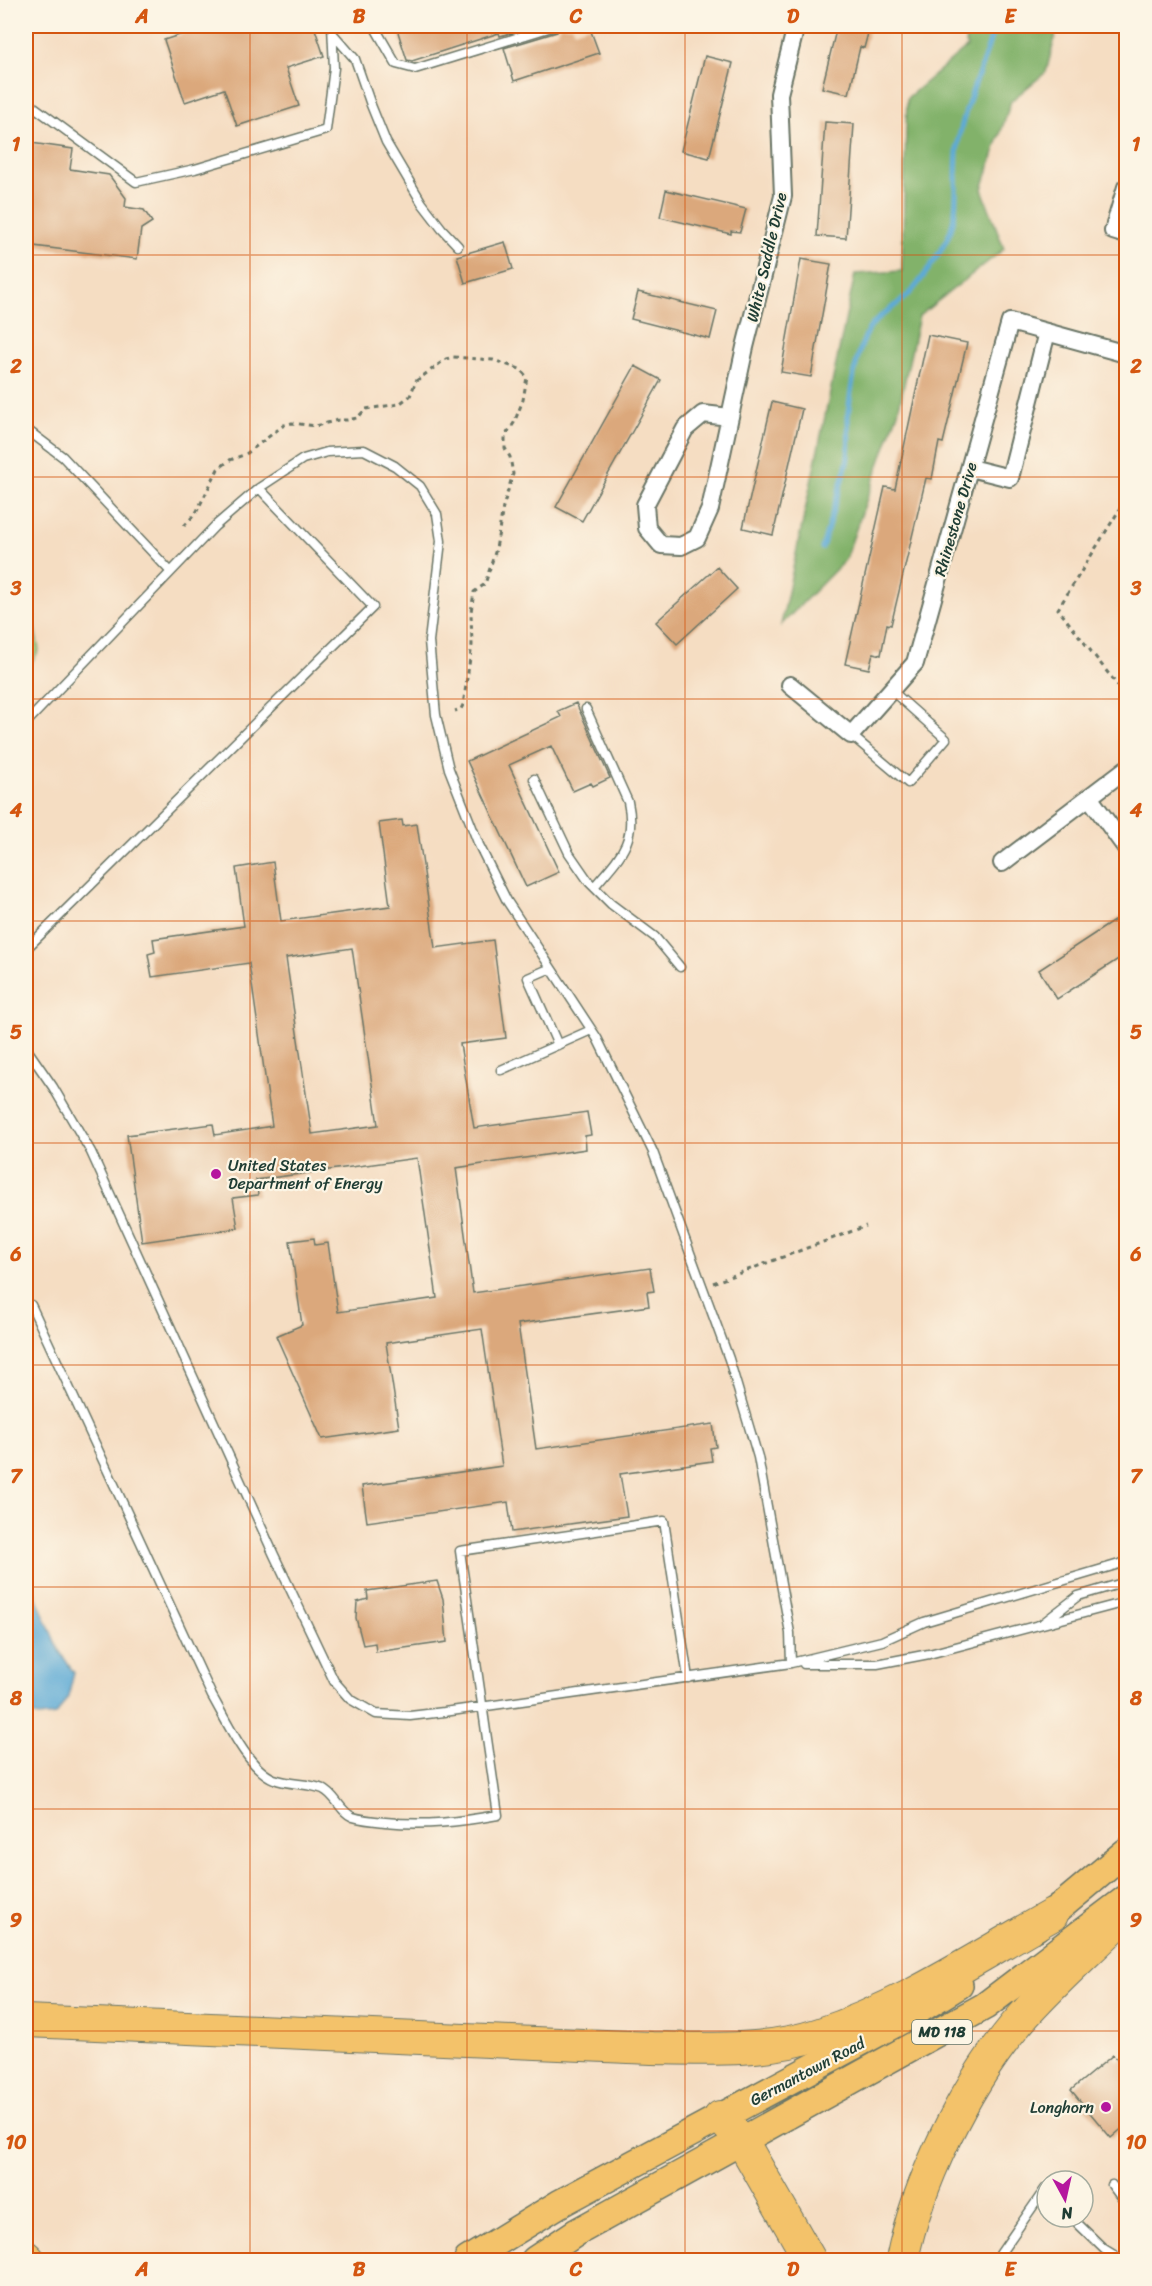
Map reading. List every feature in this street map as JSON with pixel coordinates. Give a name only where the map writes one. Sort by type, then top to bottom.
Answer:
[{"type":"highway","points":[[26,2021],[652,2048],[710,2049],[761,2046],[819,2035],[894,2005],[1052,1914]]},
{"type":"highway","points":[[902,2260],[924,2187],[948,2133],[978,2077],[1013,2028],[1126,1914]]},
{"type":"highway","points":[[720,2117],[742,2141],[810,2260]]},
{"type":"highway","points":[[26,2257],[29,2260]]},
{"type":"main road","name":"Germantown Road","points":[[468,2260],[559,2204],[907,2017],[972,1976],[1052,1914],[1126,1852]]},
{"type":"main road","name":"Germantown Road","points":[[535,2260],[577,2232],[985,2007],[1126,1899]]},
{"type":"street","name":"White Saddle Drive","points":[[730,417],[703,414],[685,429],[645,505],[646,528],[661,545],[681,546],[697,538],[710,509],[783,196],[779,94],[796,26]]},
{"type":"street","points":[[1126,187],[1113,231],[1126,235]]},
{"type":"street","name":"Rhinestone Drive","points":[[851,735],[915,663],[1010,322],[1126,354]]},
{"type":"street","points":[[969,468],[1010,478],[1047,332]]},
{"type":"street","points":[[790,684],[851,735]]},
{"type":"street","points":[[1002,863],[1126,769]]},
{"type":"street","points":[[1089,797],[1126,848]]},
{"type":"lane","points":[[374,26],[396,64],[414,69],[555,26]]},
{"type":"lane","points":[[26,101],[136,182],[195,169],[326,130],[334,68],[332,29]]},
{"type":"lane","points":[[332,29],[355,59],[387,142],[410,182],[442,230],[458,246]]},
{"type":"lane","points":[[26,429],[63,457],[170,571]]},
{"type":"lane","points":[[26,723],[215,526],[259,488],[303,459],[327,452],[364,450],[395,466],[420,486],[438,514],[441,541],[429,641],[436,716],[449,769],[479,845],[507,901],[591,1030],[652,1152],[704,1286],[729,1359],[758,1457],[790,1633],[791,1663]]},
{"type":"lane","points":[[26,949],[373,607],[259,488]]},
{"type":"lane","points":[[851,735],[908,783],[946,738],[891,690]]},
{"type":"lane","points":[[586,709],[628,801],[632,818],[626,846],[594,887]]},
{"type":"lane","points":[[534,779],[569,853],[594,887],[611,904],[655,938],[680,967]]},
{"type":"lane","points":[[551,968],[528,978],[558,1045]]},
{"type":"lane","points":[[501,1070],[591,1030]]},
{"type":"lane","points":[[26,1048],[91,1152],[274,1555],[334,1681],[350,1699],[376,1714],[410,1716],[791,1663],[882,1641],[924,1622],[1126,1562]]},
{"type":"lane","points":[[26,1308],[31,1305],[212,1696],[238,1743],[257,1766],[272,1778],[324,1790],[335,1797],[351,1816],[369,1820],[401,1824],[443,1824],[498,1815],[460,1551],[664,1521],[688,1678]]},
{"type":"lane","points":[[1040,1625],[1078,1596],[1126,1582]]},
{"type":"lane","points":[[791,1663],[877,1664],[929,1654],[1126,1602]]},
{"type":"lane","points":[[1112,2185],[1126,2204]]},
{"type":"lane","points":[[996,2260],[1035,2205]]},
{"type":"lane","points":[[1083,2229],[1118,2260]]},
{"type":"path","points":[[1126,499],[1058,609],[1126,696]]},
{"type":"path","points":[[704,1286],[866,1226]]},
{"type":"green space","points":[[962,26],[1058,26],[1046,72],[1011,101],[982,189],[1004,249],[919,316],[898,412],[845,560],[781,625],[855,274],[902,271],[907,98],[967,47]]},
{"type":"green space","points":[[26,613],[32,617],[39,650],[26,672]]},
{"type":"water","points":[[26,1572],[58,1649],[74,1673],[68,1697],[56,1715],[38,1717],[26,1712]]},
{"type":"building","points":[[207,26],[314,26],[324,56],[286,68],[299,106],[237,126],[224,89],[185,102],[164,40]]},
{"type":"building","points":[[396,26],[535,26],[500,36],[499,33],[412,61],[407,60]]},
{"type":"building","points":[[561,26],[573,26],[574,31],[589,26],[599,53],[514,81],[504,48],[557,32]]},
{"type":"building","points":[[837,26],[870,26],[864,48],[860,47],[849,94],[822,88]]},
{"type":"building","points":[[705,56],[733,63],[709,158],[681,151]]},
{"type":"building","points":[[825,122],[854,124],[846,238],[817,236]]},
{"type":"building","points":[[31,143],[73,149],[70,169],[109,175],[126,198],[125,207],[144,210],[152,222],[141,229],[137,259],[26,245],[26,179]]},
{"type":"building","points":[[666,190],[746,209],[740,232],[731,231],[731,234],[660,217]]},
{"type":"building","points":[[505,242],[513,269],[465,283],[457,256]]},
{"type":"building","points":[[801,259],[831,264],[811,377],[781,372]]},
{"type":"building","points":[[638,292],[717,311],[710,339],[631,319]]},
{"type":"building","points":[[928,335],[967,343],[943,443],[939,442],[932,479],[926,478],[891,625],[887,624],[881,655],[873,653],[869,669],[845,664],[885,487],[895,489]]},
{"type":"building","points":[[635,366],[661,380],[582,521],[556,507]]},
{"type":"building","points":[[772,402],[802,409],[773,535],[743,528]]},
{"type":"building","points":[[717,567],[737,589],[677,644],[656,622]]},
{"type":"building","points":[[576,703],[610,778],[593,786],[591,783],[573,791],[551,746],[509,765],[559,872],[526,887],[467,761],[561,717],[558,711]]},
{"type":"building","name":"United States Department of Energy","points":[[402,820],[403,826],[417,824],[435,948],[493,940],[506,1038],[460,1044],[474,1128],[587,1112],[591,1135],[585,1136],[586,1149],[456,1168],[473,1293],[650,1268],[654,1291],[647,1292],[649,1306],[518,1324],[536,1449],[713,1424],[716,1447],[710,1448],[712,1461],[620,1474],[627,1516],[512,1532],[508,1502],[367,1522],[362,1486],[502,1466],[482,1329],[386,1343],[399,1428],[322,1439],[276,1336],[302,1325],[290,1241],[314,1238],[315,1245],[328,1243],[338,1312],[437,1298],[417,1158],[256,1180],[258,1195],[233,1198],[238,1228],[142,1242],[127,1135],[213,1124],[215,1135],[272,1126],[249,963],[152,977],[148,954],[155,952],[153,939],[244,926],[236,868],[273,862],[281,921],[390,906],[379,823]],"holes":[[[352,948],[378,1125],[312,1134],[286,958]]]},
{"type":"building","points":[[1126,913],[1126,949],[1121,953],[1123,956],[1057,999],[1039,970]]},
{"type":"building","points":[[437,1581],[443,1599],[447,1642],[376,1652],[375,1643],[363,1645],[356,1618],[357,1602],[368,1599],[367,1591]]},
{"type":"building","name":"Longhorn","points":[[1126,2054],[1126,2125],[1111,2138],[1071,2090],[1113,2055],[1118,2061]]},
{"type":"waterway","points":[[822,548],[847,463],[849,407],[854,372],[864,338],[882,315],[912,291],[948,237],[955,213],[957,150],[962,124],[994,26]]},
{"type":"place","name":"United States Department of Energy","points":[[216,1174]]},
{"type":"place","name":"Longhorn","points":[[1106,2107]]}]
